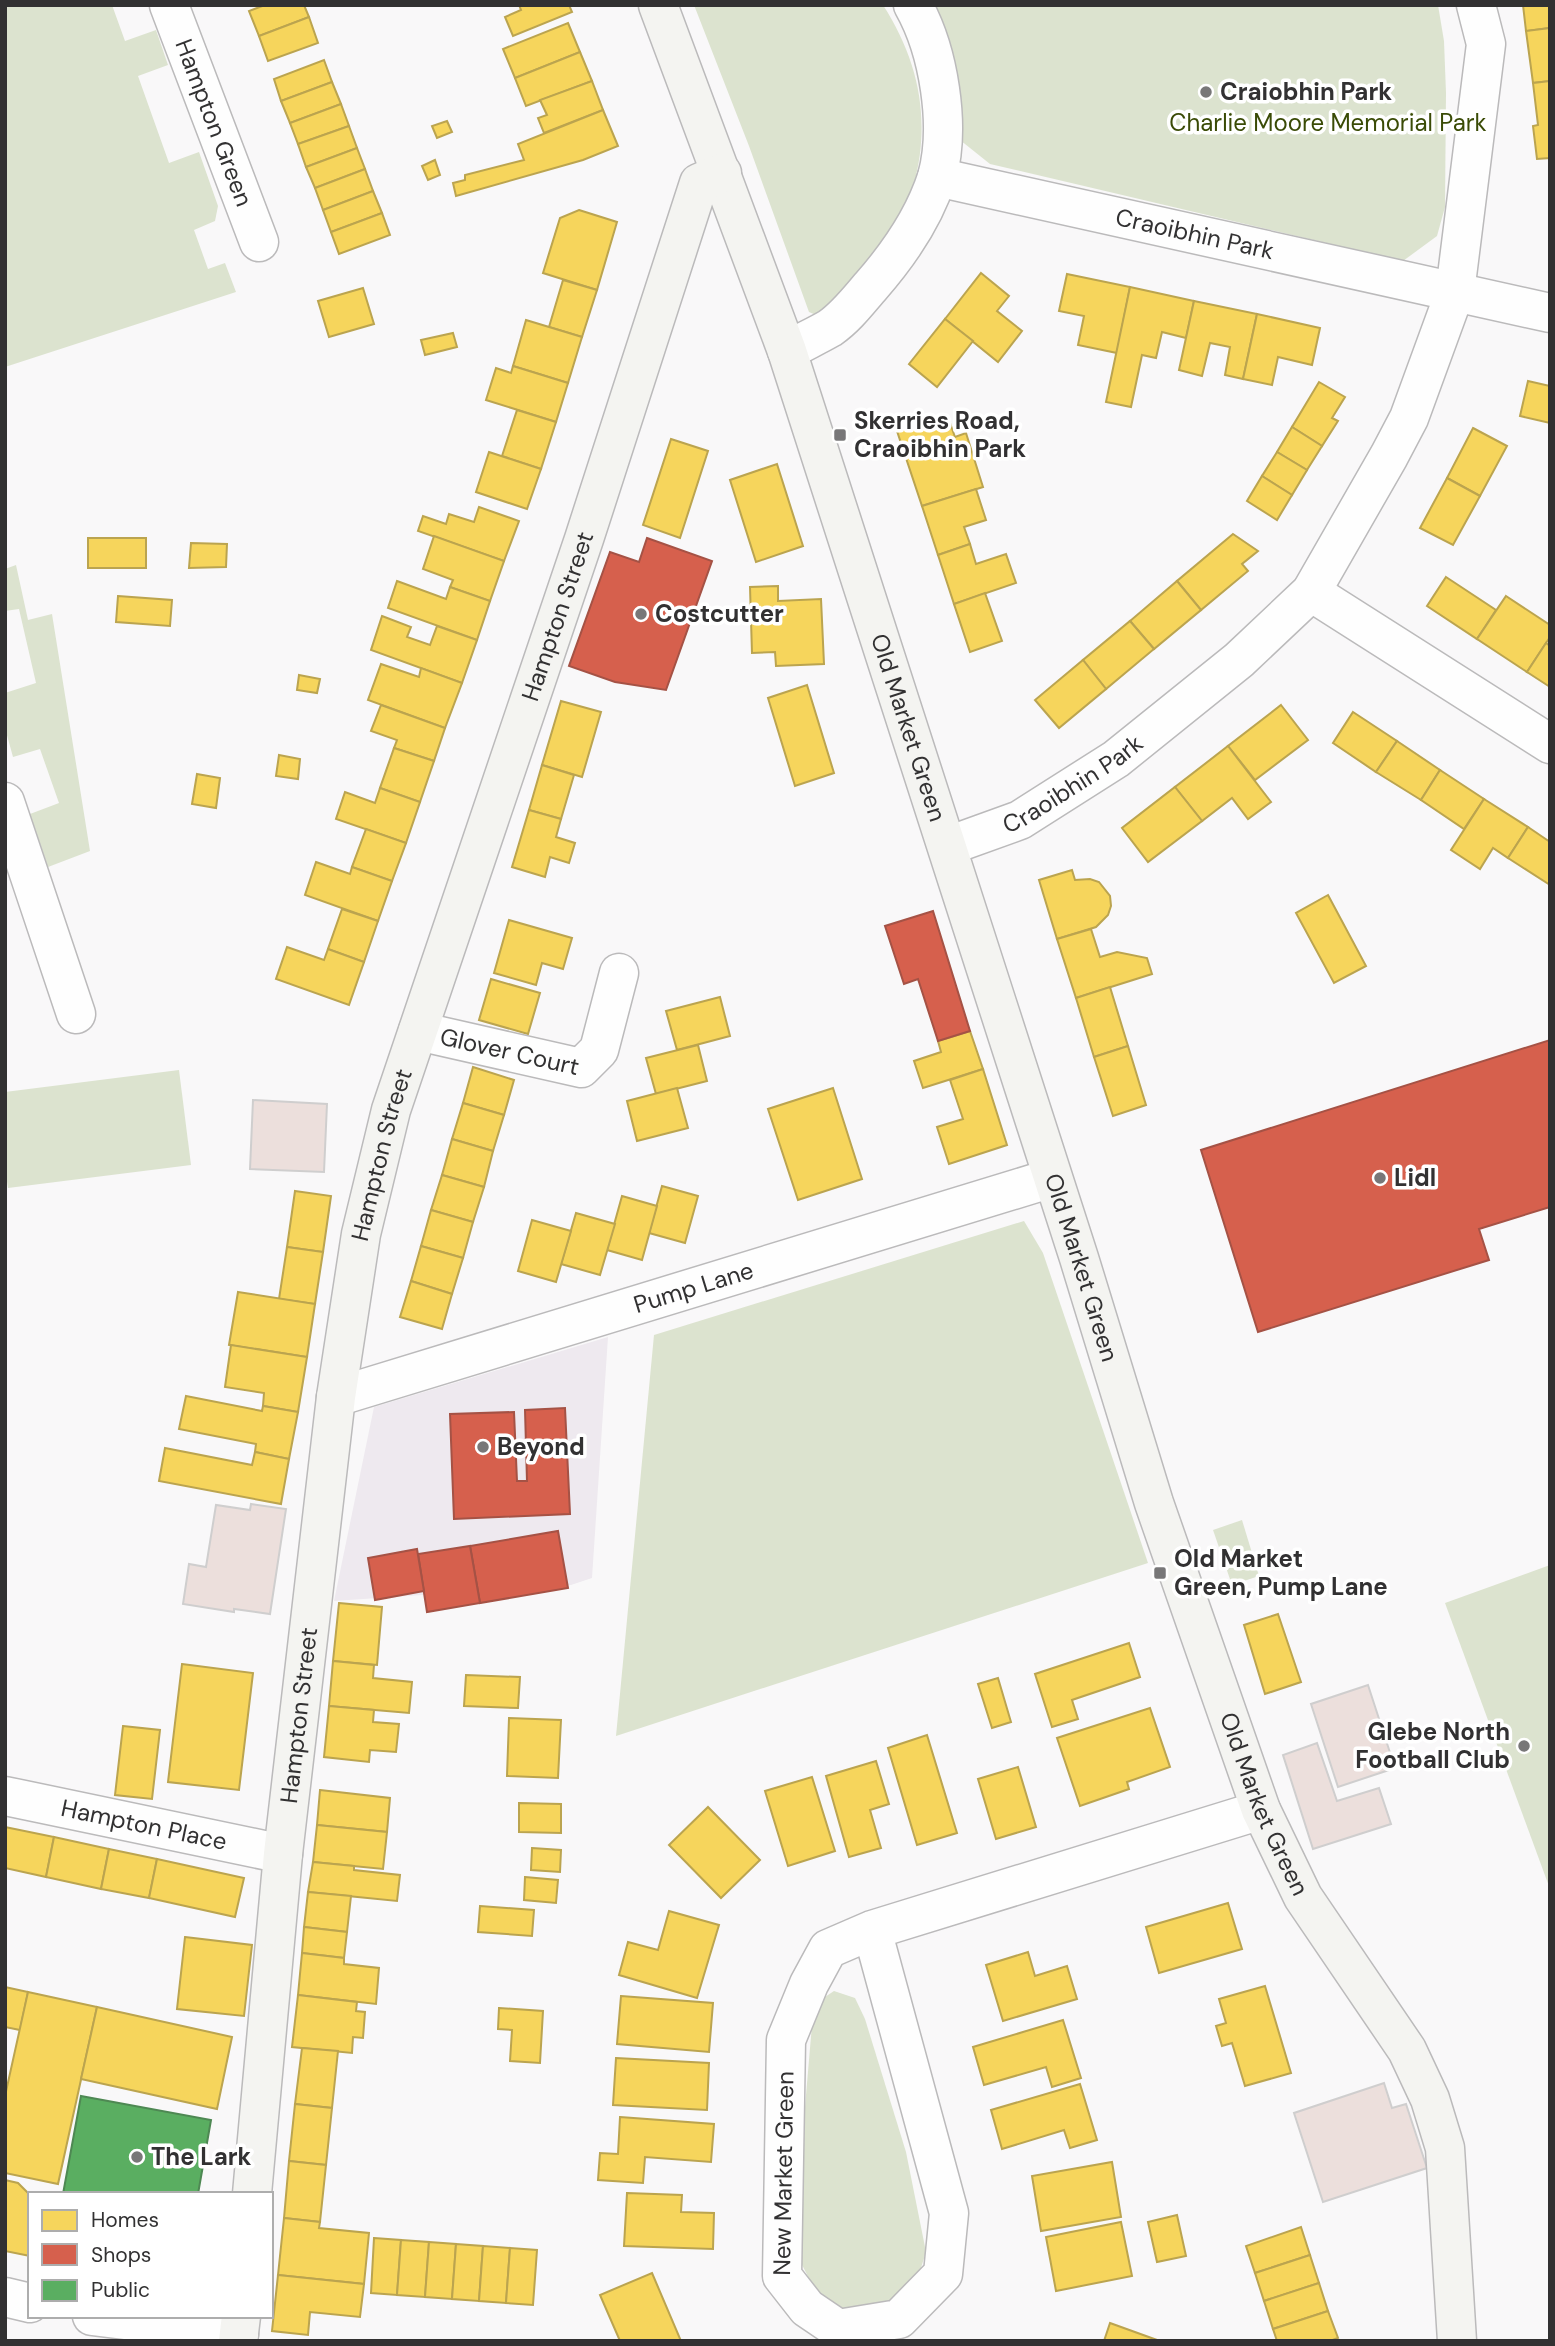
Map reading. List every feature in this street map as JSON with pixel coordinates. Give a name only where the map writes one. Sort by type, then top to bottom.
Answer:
[{"type":"main road","name":"Old Market Green","points":[[657,5],[787,351],[948,846],[1154,1503],[1261,1810],[1303,1897],[1407,2050],[1430,2099],[1445,2148],[1457,2341]]},
{"type":"main road","name":"Hampton Street","points":[[252,2192],[283,1854],[336,1397],[360,1234],[391,1110],[584,539],[699,183],[722,173]]},
{"type":"street","name":"Hampton Green","points":[[169,5],[259,242]]},
{"type":"street","points":[[787,351],[830,327],[850,310],[895,259],[916,225],[937,177],[942,148],[940,88],[929,43],[913,5]]},
{"type":"street","name":"Craoibhin Park","points":[[948,846],[1020,820],[1116,759],[1239,660],[1311,592],[1409,418],[1455,292],[1486,44],[1475,5]]},
{"type":"street","name":"Craoibhin Park","points":[[937,177],[1550,313]]},
{"type":"street","points":[[1311,592],[1550,744]]},
{"type":"street","points":[[5,802],[76,1014]]},
{"type":"street","name":"Glover Court","points":[[418,1031],[581,1068],[599,1050],[619,974]]},
{"type":"street","name":"Pump Lane","points":[[336,1397],[1052,1178]]},
{"type":"street","name":"Hampton Place","points":[[5,1796],[283,1854]]},
{"type":"street","name":"New Market Green","points":[[872,1930],[949,2213],[943,2274],[899,2319],[838,2329],[807,2308],[782,2276],[786,2040],[808,1984],[828,1949],[872,1930],[1261,1810]]},
{"type":"street","points":[[5,2297],[28,2303]]},
{"type":"street","points":[[113,2318],[239,2330]]},
{"type":"shaded area","points":[[608,1337],[592,1578],[571,1585],[334,1601],[374,1407]]},
{"type":"green space","points":[[5,5],[112,5],[125,41],[156,30],[168,65],[138,76],[169,163],[199,152],[218,206],[215,221],[194,230],[208,269],[225,263],[236,292],[5,367]]},
{"type":"green space","points":[[694,5],[883,5],[905,48],[913,69],[921,114],[919,160],[911,194],[901,220],[882,246],[830,308],[816,315],[809,312]]},
{"type":"green space","name":"Charlie Moore Memorial Park","points":[[934,5],[1438,5],[1444,41],[1446,93],[1445,207],[1437,236],[1403,261],[990,164],[960,140]]},
{"type":"green space","points":[[16,565],[28,620],[52,614],[90,851],[48,867],[30,814],[59,803],[40,749],[13,757],[5,728],[5,693],[36,683],[19,609],[5,611],[5,569]]},
{"type":"green space","points":[[179,1070],[191,1165],[8,1188],[5,1169],[5,1092]]},
{"type":"green space","points":[[1024,1221],[1043,1253],[1148,1563],[616,1736],[654,1335]]},
{"type":"green space","points":[[1242,1520],[1259,1576],[1232,1585],[1213,1530]]},
{"type":"green space","name":"Glebe North Football Club","points":[[1550,1565],[1550,1889],[1445,1603]]},
{"type":"green space","points":[[834,1991],[855,1998],[865,2019],[906,2152],[926,2252],[919,2274],[898,2301],[869,2315],[838,2308],[814,2288],[799,2259],[802,2142],[813,2013],[816,2003]]},
{"type":"building: Homes","points":[[265,5],[304,5],[309,17],[259,36],[249,11]]},
{"type":"building: Homes","points":[[519,5],[569,5],[572,12],[513,36],[505,17],[521,10]]},
{"type":"building: Homes","points":[[1523,5],[1550,5],[1550,28],[1526,31]]},
{"type":"building: Homes","points":[[309,17],[318,43],[268,61],[259,36]]},
{"type":"building: Homes","points":[[568,23],[580,52],[515,78],[503,49]]},
{"type":"building: Homes","points":[[1550,28],[1550,81],[1533,83],[1526,31]]},
{"type":"building: Homes","points":[[580,52],[592,81],[526,106],[515,78]]},
{"type":"building: Homes","points":[[324,60],[332,82],[281,101],[274,79]]},
{"type":"building: Homes","points":[[592,81],[603,110],[544,133],[538,118],[547,115],[540,100]]},
{"type":"building: Homes","points":[[1550,81],[1550,158],[1537,159],[1533,126],[1538,125],[1533,83]]},
{"type":"building: Homes","points":[[332,82],[341,104],[290,123],[281,101]]},
{"type":"building: Homes","points":[[341,104],[349,126],[298,144],[290,123]]},
{"type":"building: Homes","points":[[603,110],[618,146],[583,160],[456,196],[453,183],[465,180],[465,175],[524,160],[518,144]]},
{"type":"building: Homes","points":[[447,121],[452,132],[437,138],[432,126]]},
{"type":"building: Homes","points":[[349,126],[357,148],[306,167],[298,144]]},
{"type":"building: Homes","points":[[357,148],[365,169],[315,188],[306,167]]},
{"type":"building: Homes","points":[[435,160],[440,175],[428,180],[422,166]]},
{"type":"building: Homes","points":[[365,169],[373,191],[323,210],[315,188]]},
{"type":"building: Homes","points":[[373,191],[382,213],[331,232],[323,210]]},
{"type":"building: Homes","points":[[579,210],[617,222],[597,290],[543,273],[560,218]]},
{"type":"building: Homes","points":[[382,213],[390,235],[339,254],[331,232]]},
{"type":"building: Homes","points":[[981,273],[1009,296],[997,311],[1022,331],[998,362],[945,319]]},
{"type":"building: Homes","points":[[1067,274],[1130,287],[1117,353],[1078,345],[1084,316],[1059,311]]},
{"type":"building: Homes","points":[[563,280],[597,290],[582,337],[549,327]]},
{"type":"building: Homes","points":[[1130,287],[1194,301],[1186,338],[1162,332],[1156,358],[1142,355],[1131,407],[1106,402]]},
{"type":"building: Homes","points":[[363,288],[374,324],[329,337],[318,301]]},
{"type":"building: Homes","points":[[1194,301],[1257,314],[1243,379],[1225,375],[1230,347],[1210,343],[1202,376],[1179,370]]},
{"type":"building: Homes","points":[[1257,314],[1320,328],[1312,365],[1278,357],[1272,385],[1243,379]]},
{"type":"building: Homes","points":[[945,319],[973,341],[937,387],[909,364]]},
{"type":"building: Homes","points":[[526,320],[582,337],[568,383],[513,366]]},
{"type":"building: Homes","points":[[453,333],[457,347],[425,355],[421,340]]},
{"type":"building: Homes","points":[[513,366],[568,383],[556,422],[486,400],[496,368],[511,373]]},
{"type":"building: Homes","points":[[1528,381],[1550,386],[1550,423],[1520,416]]},
{"type":"building: Homes","points":[[1319,382],[1345,397],[1332,418],[1338,421],[1322,446],[1292,427]]},
{"type":"building: Homes","points":[[517,410],[556,422],[541,469],[502,456]]},
{"type":"building: Homes","points":[[928,420],[931,430],[950,423],[955,437],[966,433],[983,487],[922,506],[897,431]]},
{"type":"building: Homes","points":[[1292,427],[1322,446],[1307,470],[1277,452]]},
{"type":"building: Homes","points":[[1473,428],[1507,446],[1480,496],[1447,478]]},
{"type":"building: Homes","points":[[671,439],[708,451],[680,538],[643,525]]},
{"type":"building: Homes","points":[[489,452],[541,469],[527,509],[476,492]]},
{"type":"building: Homes","points":[[1277,452],[1307,470],[1292,495],[1262,476]]},
{"type":"building: Homes","points":[[777,464],[803,546],[756,562],[730,480]]},
{"type":"building: Homes","points":[[1262,476],[1292,495],[1277,520],[1247,501]]},
{"type":"building: Homes","points":[[1447,478],[1480,496],[1453,545],[1420,528]]},
{"type":"building: Homes","points":[[976,489],[986,520],[964,527],[970,544],[938,555],[922,506]]},
{"type":"building: Homes","points":[[479,507],[519,521],[504,561],[418,531],[423,516],[446,524],[449,514],[474,522]]},
{"type":"building: Homes","points":[[1233,534],[1258,551],[1242,564],[1248,571],[1201,610],[1177,581]]},
{"type":"building: Homes","points":[[434,536],[504,561],[490,601],[450,587],[453,580],[423,569]]},
{"type":"building: Homes","points":[[88,538],[146,538],[146,568],[88,568]]},
{"type":"building: Homes","points":[[191,543],[227,544],[226,567],[189,568]]},
{"type":"building: Homes","points":[[970,544],[976,564],[1006,554],[1016,583],[954,604],[938,555]]},
{"type":"building: Homes","points":[[1446,577],[1496,610],[1477,639],[1427,606]]},
{"type":"building: Homes","points":[[397,581],[446,599],[450,587],[490,601],[477,640],[388,608]]},
{"type":"building: Homes","points":[[1177,581],[1201,610],[1154,649],[1130,621]]},
{"type":"building: Homes","points":[[778,586],[778,601],[821,599],[824,664],[776,666],[775,652],[752,653],[750,587]]},
{"type":"building: Homes","points":[[985,593],[1002,641],[970,652],[954,604]]},
{"type":"building: Homes","points":[[118,596],[172,600],[170,626],[116,622]]},
{"type":"building: Homes","points":[[1506,596],[1550,625],[1550,637],[1527,672],[1477,639]]},
{"type":"building: Homes","points":[[382,616],[411,627],[407,637],[430,645],[437,626],[477,640],[462,683],[371,650]]},
{"type":"building: Homes","points":[[1130,621],[1154,649],[1106,689],[1083,660]]},
{"type":"building: Homes","points":[[1546,643],[1550,646],[1550,687],[1527,672]]},
{"type":"building: Homes","points":[[1083,660],[1106,689],[1059,728],[1035,700]]},
{"type":"building: Homes","points":[[381,664],[419,677],[421,668],[462,683],[445,728],[368,700]]},
{"type":"building: Homes","points":[[299,675],[320,679],[317,693],[297,690]]},
{"type":"building: Homes","points":[[807,685],[834,773],[795,786],[768,698]]},
{"type":"building: Homes","points":[[561,701],[601,712],[582,777],[542,765]]},
{"type":"building: Homes","points":[[381,705],[445,728],[434,761],[394,748],[397,740],[371,731]]},
{"type":"building: Homes","points":[[1281,705],[1308,740],[1255,780],[1228,746]]},
{"type":"building: Homes","points":[[1353,712],[1397,741],[1376,772],[1333,743]]},
{"type":"building: Homes","points":[[1397,741],[1440,770],[1421,800],[1376,772]]},
{"type":"building: Homes","points":[[1228,746],[1271,802],[1248,819],[1232,798],[1202,821],[1175,787]]},
{"type":"building: Homes","points":[[394,748],[434,761],[420,802],[380,788]]},
{"type":"building: Homes","points":[[279,755],[300,759],[298,779],[276,776]]},
{"type":"building: Homes","points":[[542,765],[574,775],[561,819],[529,810]]},
{"type":"building: Homes","points":[[1440,770],[1484,799],[1464,829],[1421,800]]},
{"type":"building: Homes","points":[[197,774],[220,778],[216,808],[192,804]]},
{"type":"building: Homes","points":[[1175,787],[1202,821],[1148,862],[1122,828]]},
{"type":"building: Homes","points":[[380,788],[420,802],[406,843],[336,819],[345,792],[375,803]]},
{"type":"building: Homes","points":[[1484,799],[1528,827],[1508,858],[1493,848],[1480,869],[1451,850]]},
{"type":"building: Homes","points":[[529,810],[561,819],[556,837],[575,843],[569,863],[550,857],[545,877],[512,867]]},
{"type":"building: Homes","points":[[1528,827],[1550,842],[1550,885],[1508,858]]},
{"type":"building: Homes","points":[[366,829],[406,843],[392,881],[352,867]]},
{"type":"building: Homes","points":[[316,862],[350,874],[352,867],[392,881],[378,921],[305,895]]},
{"type":"building: Homes","points":[[1072,870],[1075,880],[1090,879],[1099,882],[1110,896],[1111,906],[1108,915],[1096,927],[1057,939],[1039,880]]},
{"type":"building: Homes","points":[[1328,895],[1366,966],[1334,983],[1296,913]]},
{"type":"building: Homes","points":[[342,909],[378,921],[364,962],[328,949]]},
{"type":"building: Homes","points":[[509,920],[572,938],[563,969],[542,963],[536,985],[494,973]]},
{"type":"building: Homes","points":[[1091,929],[1100,957],[1117,952],[1147,958],[1152,974],[1076,998],[1057,939]]},
{"type":"building: Homes","points":[[287,947],[324,960],[328,949],[364,962],[349,1005],[276,979]]},
{"type":"building: Homes","points":[[491,979],[540,993],[528,1034],[479,1020]]},
{"type":"building: Homes","points":[[1110,987],[1128,1046],[1094,1057],[1076,998]]},
{"type":"building: Homes","points":[[720,997],[730,1036],[677,1050],[666,1011]]},
{"type":"building: Homes","points":[[970,1031],[983,1069],[923,1088],[914,1061],[941,1052],[938,1041]]},
{"type":"building: Homes","points":[[698,1045],[707,1081],[656,1094],[646,1058]]},
{"type":"building: Homes","points":[[1128,1046],[1146,1105],[1113,1116],[1094,1057]]},
{"type":"building: Homes","points":[[473,1067],[514,1080],[504,1115],[463,1103]]},
{"type":"building: Homes","points":[[983,1069],[1007,1145],[949,1164],[937,1127],[963,1119],[950,1080]]},
{"type":"building: Homes","points":[[677,1088],[688,1128],[637,1141],[627,1101]]},
{"type":"building: Homes","points":[[833,1088],[862,1179],[798,1200],[768,1109]]},
{"type":"building: Homes","points":[[463,1103],[504,1115],[493,1151],[452,1139]]},
{"type":"building: Homes","points":[[452,1139],[493,1151],[484,1187],[442,1175]]},
{"type":"building: Homes","points":[[442,1175],[484,1187],[473,1222],[431,1210]]},
{"type":"building: Homes","points":[[662,1186],[698,1196],[685,1243],[649,1233]]},
{"type":"building: Homes","points":[[295,1191],[331,1196],[323,1252],[287,1247]]},
{"type":"building: Homes","points":[[622,1196],[657,1206],[642,1260],[607,1250]]},
{"type":"building: Homes","points":[[431,1210],[473,1222],[463,1258],[421,1246]]},
{"type":"building: Homes","points":[[576,1213],[615,1224],[600,1275],[561,1264]]},
{"type":"building: Homes","points":[[532,1220],[571,1231],[556,1282],[518,1271]]},
{"type":"building: Homes","points":[[421,1246],[463,1258],[452,1294],[411,1281]]},
{"type":"building: Homes","points":[[287,1247],[323,1252],[315,1304],[279,1299]]},
{"type":"building: Homes","points":[[411,1281],[452,1294],[442,1329],[400,1317]]},
{"type":"building: Homes","points":[[238,1292],[315,1304],[307,1357],[229,1345]]},
{"type":"building: Homes","points":[[231,1345],[307,1357],[298,1412],[263,1406],[264,1393],[225,1387]]},
{"type":"building: Homes","points":[[186,1396],[262,1411],[263,1406],[298,1412],[289,1459],[255,1452],[256,1444],[179,1429]]},
{"type":"building: Homes","points":[[165,1448],[252,1465],[255,1452],[289,1459],[281,1504],[159,1481]]},
{"type":"building: Homes","points":[[339,1603],[382,1607],[377,1665],[333,1661]]},
{"type":"building: Homes","points":[[1278,1614],[1301,1682],[1265,1694],[1244,1625]]},
{"type":"building: Homes","points":[[1129,1643],[1140,1677],[1072,1700],[1078,1719],[1052,1727],[1035,1674]]},
{"type":"building: Homes","points":[[333,1661],[374,1665],[373,1678],[412,1682],[409,1713],[329,1706]]},
{"type":"building: Homes","points":[[182,1664],[253,1673],[239,1790],[168,1782]]},
{"type":"building: Homes","points":[[466,1675],[520,1677],[518,1708],[464,1706]]},
{"type":"building: Homes","points":[[998,1678],[1011,1722],[992,1728],[978,1684]]},
{"type":"building: Homes","points":[[329,1706],[374,1710],[373,1722],[399,1724],[396,1752],[370,1750],[369,1762],[324,1757]]},
{"type":"building: Homes","points":[[1150,1708],[1170,1767],[1127,1782],[1129,1789],[1080,1806],[1057,1738]]},
{"type":"building: Homes","points":[[509,1718],[561,1720],[558,1778],[507,1776]]},
{"type":"building: Homes","points":[[123,1726],[160,1730],[152,1799],[115,1795]]},
{"type":"building: Homes","points":[[927,1735],[957,1833],[917,1845],[888,1748]]},
{"type":"building: Homes","points":[[876,1761],[889,1804],[870,1810],[881,1848],[849,1857],[826,1776]]},
{"type":"building: Homes","points":[[1018,1767],[1036,1827],[996,1839],[978,1779]]},
{"type":"building: Homes","points":[[812,1777],[835,1851],[788,1866],[765,1791]]},
{"type":"building: Homes","points":[[320,1790],[390,1798],[387,1832],[317,1825]]},
{"type":"building: Homes","points":[[519,1803],[561,1804],[561,1833],[519,1832]]},
{"type":"building: Homes","points":[[708,1807],[760,1860],[721,1898],[669,1845]]},
{"type":"building: Homes","points":[[317,1825],[387,1832],[383,1869],[313,1862]]},
{"type":"building: Homes","points":[[5,1827],[54,1837],[46,1877],[5,1868]]},
{"type":"building: Homes","points":[[54,1837],[109,1849],[101,1889],[46,1877]]},
{"type":"building: Homes","points":[[532,1848],[561,1850],[560,1872],[531,1870]]},
{"type":"building: Homes","points":[[109,1849],[157,1859],[149,1898],[101,1889]]},
{"type":"building: Homes","points":[[157,1859],[244,1878],[235,1917],[149,1898]]},
{"type":"building: Homes","points":[[313,1862],[354,1866],[354,1870],[400,1875],[397,1901],[308,1892]]},
{"type":"building: Homes","points":[[525,1877],[558,1880],[556,1903],[524,1900]]},
{"type":"building: Homes","points":[[308,1892],[351,1896],[347,1932],[304,1927]]},
{"type":"building: Homes","points":[[1228,1903],[1242,1949],[1159,1973],[1146,1927]]},
{"type":"building: Homes","points":[[480,1906],[534,1910],[532,1936],[478,1932]]},
{"type":"building: Homes","points":[[669,1911],[719,1925],[697,1998],[619,1975],[628,1942],[658,1950]]},
{"type":"building: Homes","points":[[304,1927],[347,1932],[344,1958],[302,1953]]},
{"type":"building: Homes","points":[[185,1937],[252,1945],[244,2016],[177,2009]]},
{"type":"building: Homes","points":[[1028,1952],[1035,1976],[1067,1966],[1077,1999],[1003,2021],[986,1965]]},
{"type":"building: Homes","points":[[302,1953],[344,1958],[344,1964],[379,1968],[376,2004],[298,1995]]},
{"type":"building: Homes","points":[[1265,1986],[1291,2073],[1245,2086],[1232,2043],[1222,2046],[1216,2026],[1226,2023],[1219,1999]]},
{"type":"building: Homes","points":[[5,1987],[28,1992],[20,2030],[5,2027]]},
{"type":"building: Homes","points":[[28,1992],[97,2007],[58,2184],[5,2173],[5,2096]]},
{"type":"building: Homes","points":[[298,1995],[357,2002],[356,2011],[365,2012],[363,2038],[353,2037],[352,2053],[292,2047]]},
{"type":"building: Homes","points":[[621,1996],[713,2003],[709,2052],[617,2044]]},
{"type":"building: Homes","points":[[97,2007],[232,2037],[217,2109],[81,2079]]},
{"type":"building: Homes","points":[[499,2008],[543,2011],[540,2063],[510,2061],[512,2030],[498,2029]]},
{"type":"building: Homes","points":[[1063,2020],[1081,2078],[1052,2087],[1046,2067],[984,2085],[973,2047]]},
{"type":"building: Homes","points":[[302,2048],[338,2051],[332,2108],[295,2104]]},
{"type":"building: Homes","points":[[616,2058],[709,2063],[707,2110],[613,2105]]},
{"type":"building: Homes","points":[[1080,2084],[1097,2140],[1070,2148],[1064,2130],[1002,2149],[991,2110]]},
{"type":"building: Homes","points":[[295,2104],[332,2108],[326,2165],[289,2161]]},
{"type":"building: Homes","points":[[620,2117],[714,2124],[711,2162],[645,2157],[643,2183],[598,2180],[600,2153],[618,2154]]},
{"type":"building: Homes","points":[[289,2161],[326,2165],[320,2222],[284,2218]]},
{"type":"building: Homes","points":[[1112,2162],[1121,2217],[1041,2231],[1032,2176]]},
{"type":"building: Homes","points":[[5,2180],[18,2183],[28,2193],[28,2256],[5,2251]]},
{"type":"building: Homes","points":[[627,2193],[682,2195],[681,2212],[714,2213],[713,2249],[624,2246]]},
{"type":"building: Homes","points":[[1177,2215],[1186,2256],[1157,2262],[1148,2222]]},
{"type":"building: Homes","points":[[284,2218],[320,2222],[319,2228],[369,2233],[364,2284],[278,2275]]},
{"type":"building: Homes","points":[[1121,2222],[1132,2276],[1056,2291],[1046,2237]]},
{"type":"building: Homes","points":[[1301,2227],[1310,2255],[1255,2273],[1246,2246]]},
{"type":"building: Homes","points":[[374,2238],[401,2240],[397,2295],[371,2293]]},
{"type":"building: Homes","points":[[401,2240],[429,2242],[425,2297],[397,2295]]},
{"type":"building: Homes","points":[[429,2242],[456,2244],[452,2299],[425,2297]]},
{"type":"building: Homes","points":[[456,2244],[483,2246],[479,2301],[452,2299]]},
{"type":"building: Homes","points":[[483,2246],[510,2248],[506,2303],[479,2301]]},
{"type":"building: Homes","points":[[510,2248],[537,2250],[533,2305],[506,2303]]},
{"type":"building: Homes","points":[[1310,2255],[1319,2283],[1264,2301],[1255,2273]]},
{"type":"building: Homes","points":[[652,2273],[681,2341],[620,2341],[600,2295]]},
{"type":"building: Homes","points":[[278,2275],[364,2284],[360,2317],[310,2312],[308,2335],[272,2331]]},
{"type":"building: Homes","points":[[1319,2283],[1328,2311],[1273,2329],[1264,2301]]},
{"type":"building: Homes","points":[[1328,2311],[1338,2338],[1330,2341],[1277,2341],[1273,2329]]},
{"type":"building: Homes","points":[[1110,2323],[1157,2340],[1104,2341]]},
{"type":"building: Shops","name":"Costcutter","points":[[647,538],[712,561],[666,690],[615,682],[569,666],[610,552],[639,562]]},
{"type":"building: Shops","points":[[933,911],[970,1031],[938,1041],[918,979],[904,984],[885,926]]},
{"type":"building: Shops","name":"Lidl","points":[[1550,1040],[1550,1207],[1479,1229],[1489,1260],[1258,1332],[1201,1150]]},
{"type":"building: Shops","name":"Beyond","points":[[565,1408],[570,1514],[454,1519],[450,1414],[514,1412],[517,1481],[527,1481],[525,1410]]},
{"type":"building: Shops","points":[[558,1531],[568,1588],[480,1603],[470,1546]]},
{"type":"building: Shops","points":[[470,1546],[480,1603],[427,1612],[418,1554]]},
{"type":"building: Shops","points":[[417,1549],[424,1591],[375,1600],[368,1558]]},
{"type":"building: Public","name":"The Lark","points":[[81,2096],[211,2120],[198,2192],[63,2192]]},
{"type":"building: Other","points":[[253,1100],[327,1104],[324,1172],[250,1169]]},
{"type":"building: Other","points":[[251,1504],[286,1509],[270,1614],[234,1609],[234,1612],[183,1604],[189,1564],[206,1567],[216,1505],[250,1510]]},
{"type":"building: Other","points":[[1368,1685],[1395,1768],[1338,1787],[1311,1704]]},
{"type":"building: Other","points":[[1317,1743],[1337,1801],[1379,1788],[1391,1824],[1313,1849],[1283,1755]]},
{"type":"building: Other","points":[[1384,2083],[1392,2108],[1406,2104],[1427,2168],[1323,2202],[1294,2113]]},
{"type":"place","name":"Craiobhin Park","points":[[1206,92]]},
{"type":"place","name":"Skerries Road, Craoibhin Park","points":[[840,435]]},
{"type":"place","name":"Costcutter","points":[[641,614]]},
{"type":"place","name":"Lidl","points":[[1380,1178]]},
{"type":"place","name":"Beyond","points":[[483,1447]]},
{"type":"place","name":"Old Market Green, Pump Lane","points":[[1160,1573]]},
{"type":"place","name":"Glebe North Football Club","points":[[1524,1746]]},
{"type":"place","name":"The Lark","points":[[137,2157]]}]
